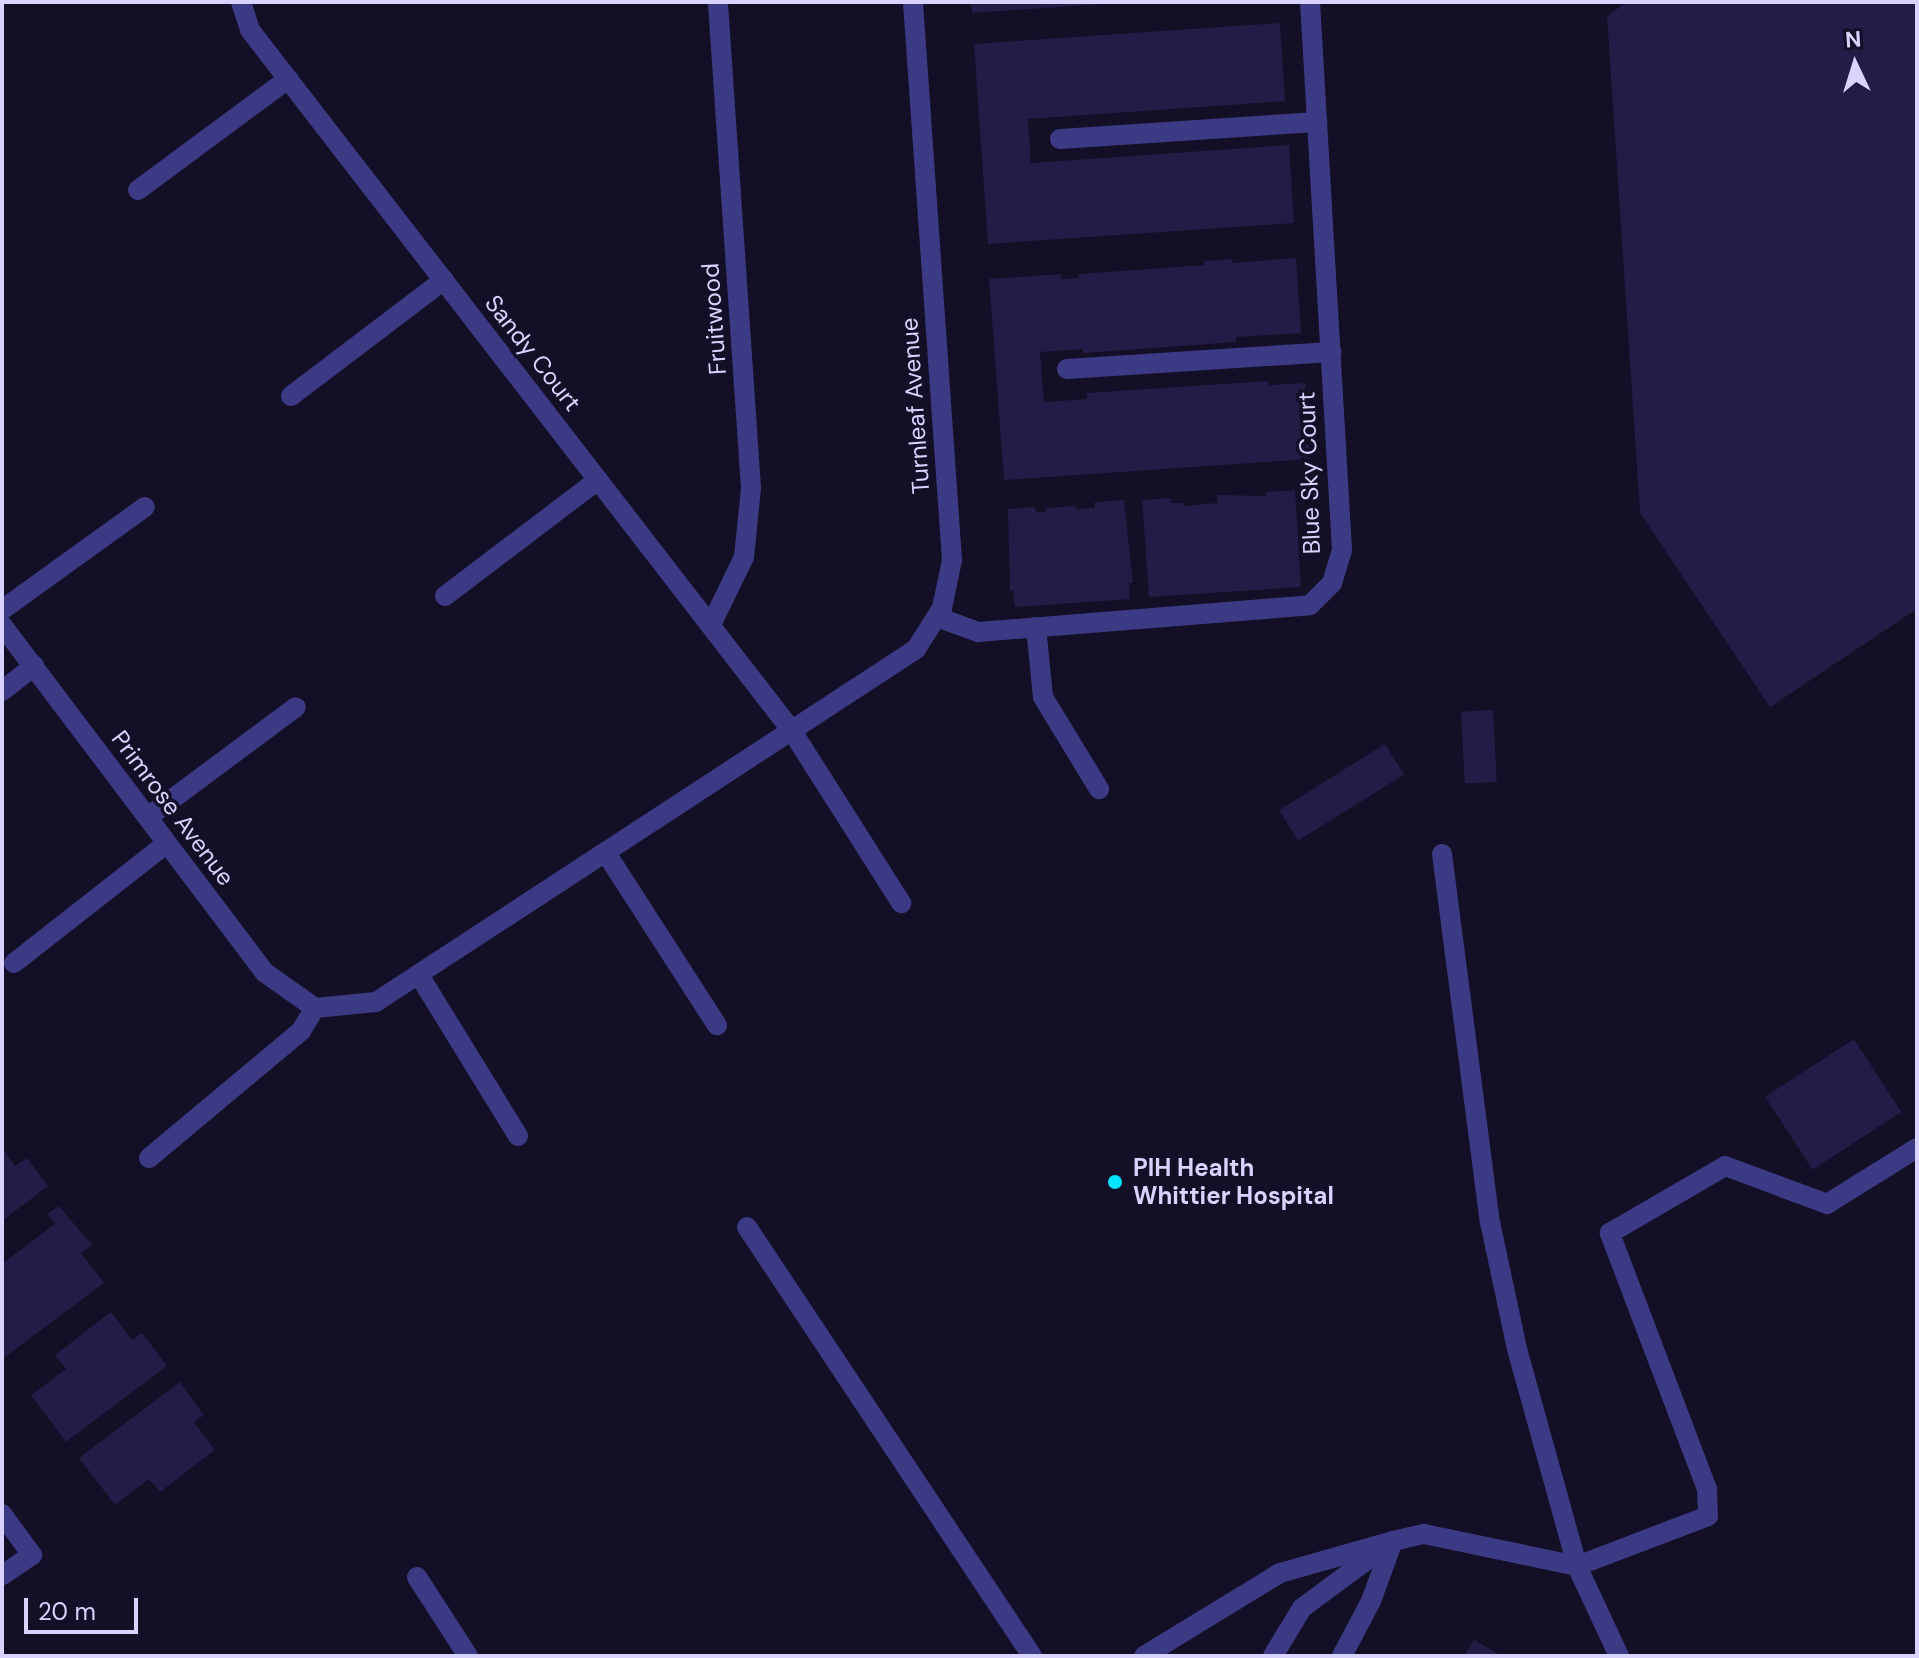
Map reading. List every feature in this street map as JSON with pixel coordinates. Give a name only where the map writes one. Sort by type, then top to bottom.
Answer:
[{"type":"street","name":"Sandy Court","points":[[241,2],[250,30],[792,731],[901,903]]},
{"type":"street","name":"Fruitwood","points":[[711,625],[744,557],[751,488],[718,2]]},
{"type":"street","name":"Turnleaf Avenue","points":[[315,1008],[376,1002],[419,975],[916,649],[937,617],[952,560],[913,2]]},
{"type":"street","name":"Blue Sky Court","points":[[937,617],[978,632],[1310,605],[1332,583],[1342,550],[1310,2]]},
{"type":"street","points":[[138,190],[288,79]]},
{"type":"street","points":[[1060,139],[1317,122]]},
{"type":"street","points":[[291,396],[444,280]]},
{"type":"street","points":[[1067,369],[1331,352]]},
{"type":"street","points":[[445,596],[598,480]]},
{"type":"street","points":[[2,610],[145,507]]},
{"type":"street","name":"Primrose Avenue","points":[[2,625],[264,972],[315,1008]]},
{"type":"street","points":[[1036,627],[1043,697],[1099,789]]},
{"type":"street","points":[[2,691],[34,666]]},
{"type":"street","points":[[148,817],[296,707]]},
{"type":"street","points":[[14,963],[167,843]]},
{"type":"street","points":[[606,853],[717,1025]]},
{"type":"street","points":[[1442,854],[1490,1222],[1517,1349],[1577,1566],[1619,1656]]},
{"type":"street","points":[[419,975],[518,1136]]},
{"type":"street","points":[[149,1158],[301,1031],[315,1008]]},
{"type":"street","points":[[1144,1656],[1280,1573],[1393,1541],[1424,1534],[1577,1566],[1708,1516],[1707,1489],[1610,1233],[1725,1166],[1827,1204],[1917,1148]]},
{"type":"street","points":[[747,1227],[1032,1656]]},
{"type":"street","points":[[2,1514],[32,1555],[2,1575]]},
{"type":"street","points":[[1273,1656],[1302,1608],[1393,1541]]},
{"type":"street","points":[[1342,1656],[1371,1601],[1393,1541]]},
{"type":"street","points":[[417,1577],[468,1656]]},
{"type":"building","points":[[971,2],[1103,2],[1103,4],[972,13]]},
{"type":"building","points":[[1627,2],[1917,2],[1917,609],[1770,707],[1640,513],[1607,16]]},
{"type":"building","points":[[1280,23],[1285,101],[1028,119],[1031,163],[1289,145],[1294,223],[988,244],[974,44]]},
{"type":"building","points":[[1296,258],[1301,333],[1236,337],[1236,342],[1083,353],[1083,349],[1040,352],[1044,402],[1087,399],[1087,393],[1268,381],[1269,385],[1305,383],[1310,459],[1004,480],[989,279],[1061,274],[1061,279],[1079,278],[1079,274],[1205,265],[1204,261],[1232,259],[1232,263]]},
{"type":"building","points":[[1295,490],[1301,587],[1149,597],[1142,500],[1171,498],[1171,503],[1183,503],[1184,506],[1218,503],[1217,495],[1266,496],[1266,492]]},
{"type":"building","points":[[1124,500],[1133,583],[1129,583],[1130,599],[1015,607],[1013,590],[1010,591],[1008,509],[1035,507],[1036,512],[1046,512],[1046,508],[1095,508],[1095,502]]},
{"type":"building","points":[[1493,710],[1497,782],[1465,784],[1461,712]]},
{"type":"building","points":[[1385,744],[1404,775],[1298,841],[1279,810]]},
{"type":"building","points":[[1854,1039],[1901,1112],[1812,1170],[1765,1097]]},
{"type":"building","points":[[2,1148],[15,1166],[27,1158],[48,1186],[2,1221]]},
{"type":"building","points":[[59,1206],[92,1245],[81,1253],[104,1283],[2,1359],[2,1264],[55,1224],[47,1214]]},
{"type":"building","points":[[111,1312],[132,1340],[142,1333],[167,1366],[66,1442],[31,1395],[66,1369],[55,1355]]},
{"type":"building","points":[[180,1382],[204,1415],[194,1422],[215,1450],[160,1492],[149,1479],[115,1505],[79,1458]]},
{"type":"building","points":[[1474,1640],[1502,1656],[1464,1656]]},
{"type":"place","name":"PIH Health Whittier Hospital","points":[[1115,1182]]}]
